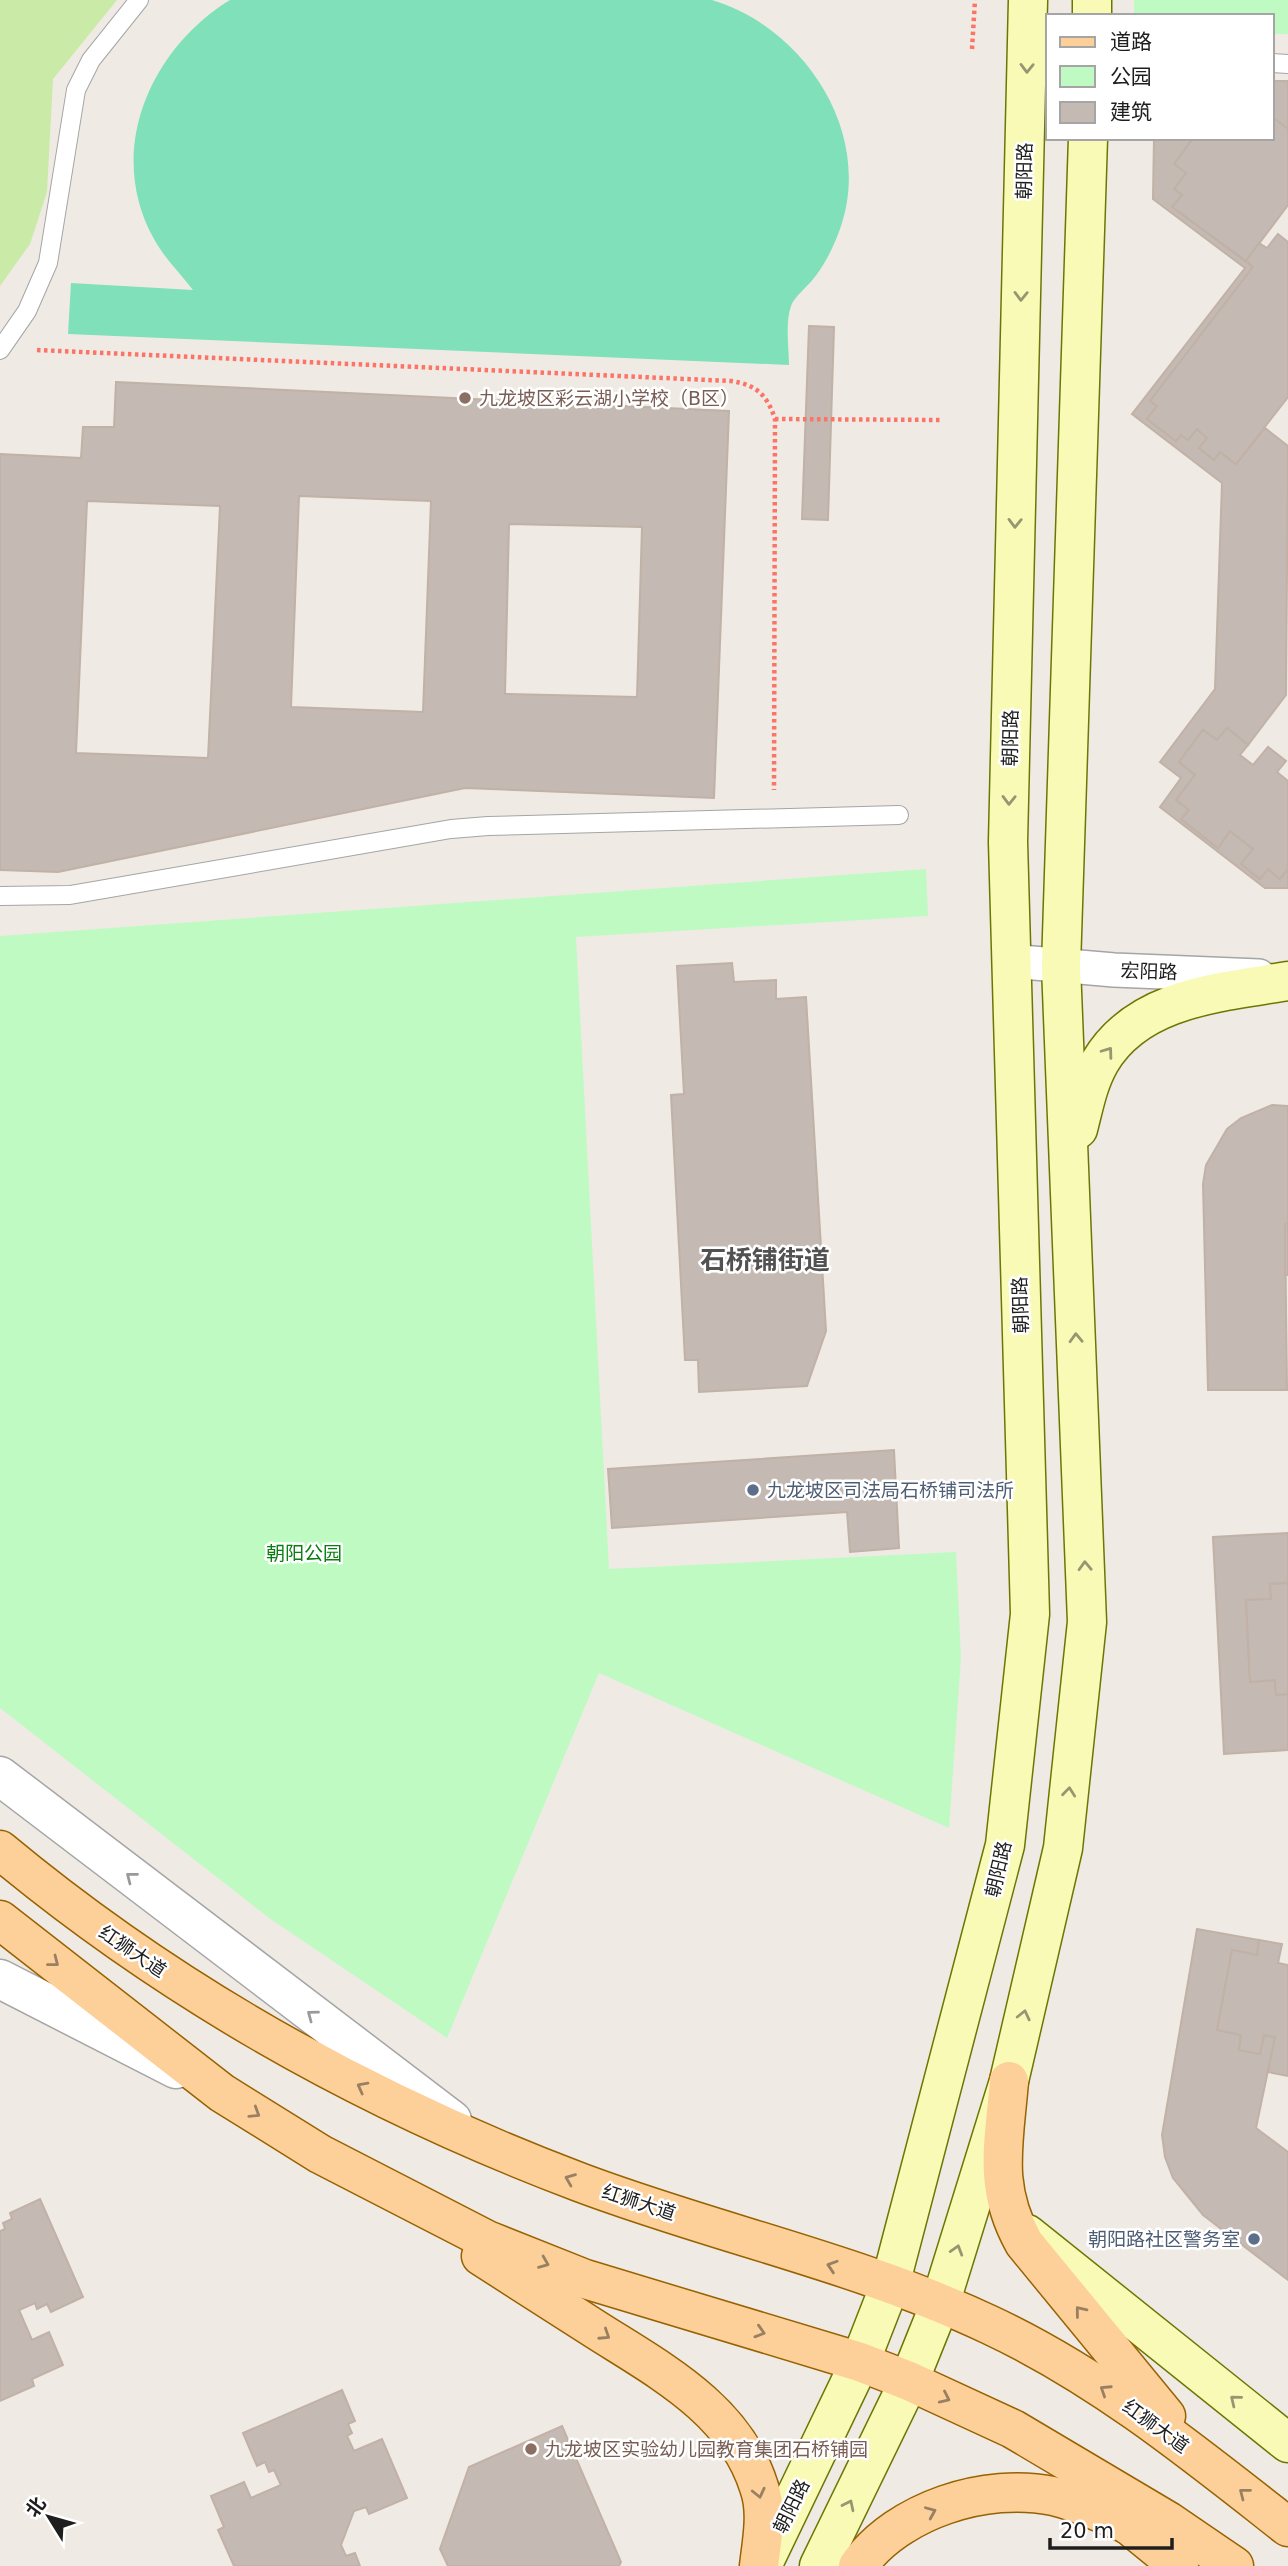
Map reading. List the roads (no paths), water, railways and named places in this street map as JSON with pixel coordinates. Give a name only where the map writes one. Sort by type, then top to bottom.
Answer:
[{"type":"main road","name":"朝阳路","points":[[761,2566],[860,2362],[890,2286],[1005,1845],[1030,1614],[1008,842],[1028,0]]},
{"type":"main road","points":[[819,2566],[909,2381],[940,2304],[1009,2081],[1063,1848],[1087,1622],[1060,966],[1088,140]]},
{"type":"main road","points":[[1069,1161],[1089,1086],[1111,1045],[1162,1009],[1191,998],[1288,979]]},
{"type":"main road","name":"红狮大道","points":[[0,1850],[106,1934],[200,1996],[362,2087],[484,2144],[581,2183],[890,2286],[989,2324],[1108,2391],[1288,2527]]},
{"type":"main road","points":[[0,1920],[222,2092],[679,2382],[715,2414],[743,2451],[760,2487],[764,2521],[761,2566]]},
{"type":"main road","points":[[1009,2081],[1001,2177],[1004,2200],[1012,2221],[1024,2243],[1200,2459]]},
{"type":"main road","points":[[320,2154],[487,2240],[585,2279],[860,2362],[909,2381],[1013,2429],[1168,2521],[1234,2566]]},
{"type":"main road","points":[[1012,2221],[1288,2443]]},
{"type":"main road","points":[[1013,2429],[1179,2566]]},
{"type":"main road","points":[[858,2566],[889,2535],[912,2520],[944,2506],[983,2495],[1023,2491],[1055,2497],[1129,2525]]},
{"type":"street","name":"宏阳路","points":[[1010,961],[1288,979]]},
{"type":"street","points":[[0,1776],[484,2144]]},
{"type":"street","points":[[0,1979],[222,2092]]},
{"type":"lane","points":[[1,349],[27,311],[48,263],[76,90],[91,60],[139,0]]},
{"type":"lane","points":[[0,896],[70,895],[488,825],[899,815]]},
{"type":"place","name":"九龙坡区彩云湖小学校（B区）","points":[[465,398]]},
{"type":"place","name":"九龙坡区司法局石桥铺司法所","points":[[753,1490]]},
{"type":"place","name":"朝阳路社区警务室","points":[[1254,2239]]},
{"type":"place","name":"九龙坡区实验幼儿园教育集团石桥铺园","points":[[531,2449]]},
{"type":"district","name":"石桥铺街道","points":[[765,1260]]},
{"type":"park label","name":"朝阳公园","points":[[304,1553]]}]
